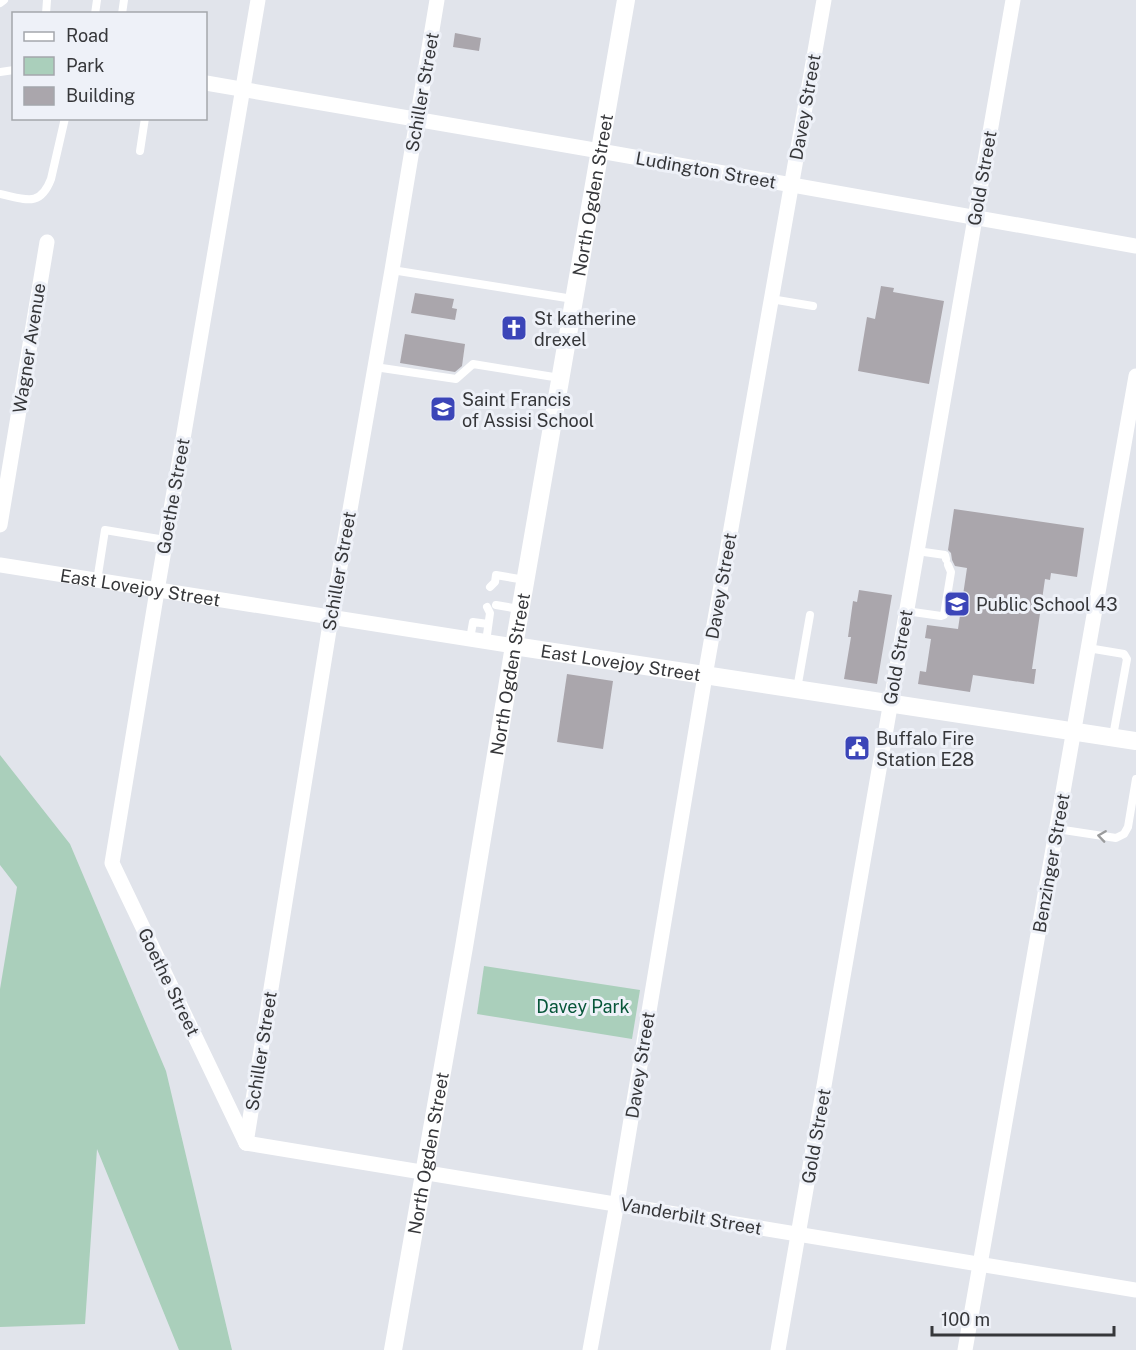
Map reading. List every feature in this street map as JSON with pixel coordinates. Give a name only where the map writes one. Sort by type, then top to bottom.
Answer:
[{"type":"street","name":"Goethe Street","points":[[246,1143],[112,863],[156,591],[258,0]]},
{"type":"street","name":"Schiller Street","points":[[246,1143],[331,618],[437,0]]},
{"type":"street","name":"North Ogden Street","points":[[393,1350],[626,0]]},
{"type":"street","name":"Davey Street","points":[[590,1350],[618,1203],[705,676],[824,0]]},
{"type":"street","name":"Gold Street","points":[[778,1350],[1013,0]]},
{"type":"street","name":"Ludington Street","points":[[207,83],[1136,246]]},
{"type":"street","name":"Wagner Avenue","points":[[0,525],[47,242]]},
{"type":"street","name":"Benzinger Street","points":[[965,1350],[1136,376]]},
{"type":"street","name":"East Lovejoy Street","points":[[0,565],[156,591],[1136,741]]},
{"type":"street","name":"Vanderbilt Street","points":[[246,1143],[1136,1290]]},
{"type":"lane","points":[[0,3],[4,0]]},
{"type":"lane","points":[[0,194],[28,199],[42,196],[48,189],[51,179],[64,120]]},
{"type":"lane","points":[[140,151],[145,120]]},
{"type":"lane","points":[[392,270],[573,299]]},
{"type":"lane","points":[[771,299],[813,306]]},
{"type":"lane","points":[[375,367],[456,379],[473,364],[560,378]]},
{"type":"lane","points":[[97,581],[105,530],[165,540]]},
{"type":"lane","points":[[906,611],[944,615],[951,572],[945,555],[917,551]]},
{"type":"lane","points":[[494,586],[496,575],[526,580]]},
{"type":"lane","points":[[1054,603],[1095,609]]},
{"type":"lane","points":[[478,640],[488,624],[492,608],[521,609]]},
{"type":"lane","points":[[797,689],[810,615]]},
{"type":"lane","points":[[478,640],[473,621],[488,624]]},
{"type":"lane","points":[[1088,648],[1124,654],[1127,660],[1113,738]]},
{"type":"lane","points":[[1057,829],[1116,838],[1124,834],[1128,827],[1136,780]]},
{"type":"green space","points":[[0,755],[70,844],[166,1071],[232,1350],[179,1350],[97,1149],[85,1324],[0,1327],[0,989],[17,887],[0,865]]},
{"type":"green space","name":"Davey Park","points":[[484,966],[640,990],[632,1039],[477,1014]]},
{"type":"building","points":[[455,33],[481,38],[479,51],[453,47]]},
{"type":"building","points":[[881,286],[894,288],[893,292],[944,301],[929,384],[858,371],[867,317],[875,319]]},
{"type":"building","points":[[415,293],[454,299],[452,308],[457,309],[455,320],[411,313]]},
{"type":"building","points":[[405,334],[465,344],[462,366],[455,372],[400,363]]},
{"type":"building","points":[[954,509],[1084,528],[1077,577],[1051,573],[1050,580],[1045,579],[1032,669],[1036,669],[1034,684],[973,675],[970,692],[918,684],[920,671],[926,672],[931,639],[925,638],[927,625],[958,629],[967,568],[955,566],[948,550]]},
{"type":"building","points":[[859,590],[892,595],[877,684],[844,679],[851,637],[848,637],[853,601],[857,602]]},
{"type":"building","points":[[567,674],[613,681],[603,749],[557,742]]},
{"type":"place","name":"St katherine drexel","points":[[514,328]]},
{"type":"place","name":"Saint Francis of Assisi School","points":[[443,409]]},
{"type":"place","name":"Public School 43","points":[[957,604]]},
{"type":"place","name":"Buffalo Fire Station E28","points":[[857,748]]}]
